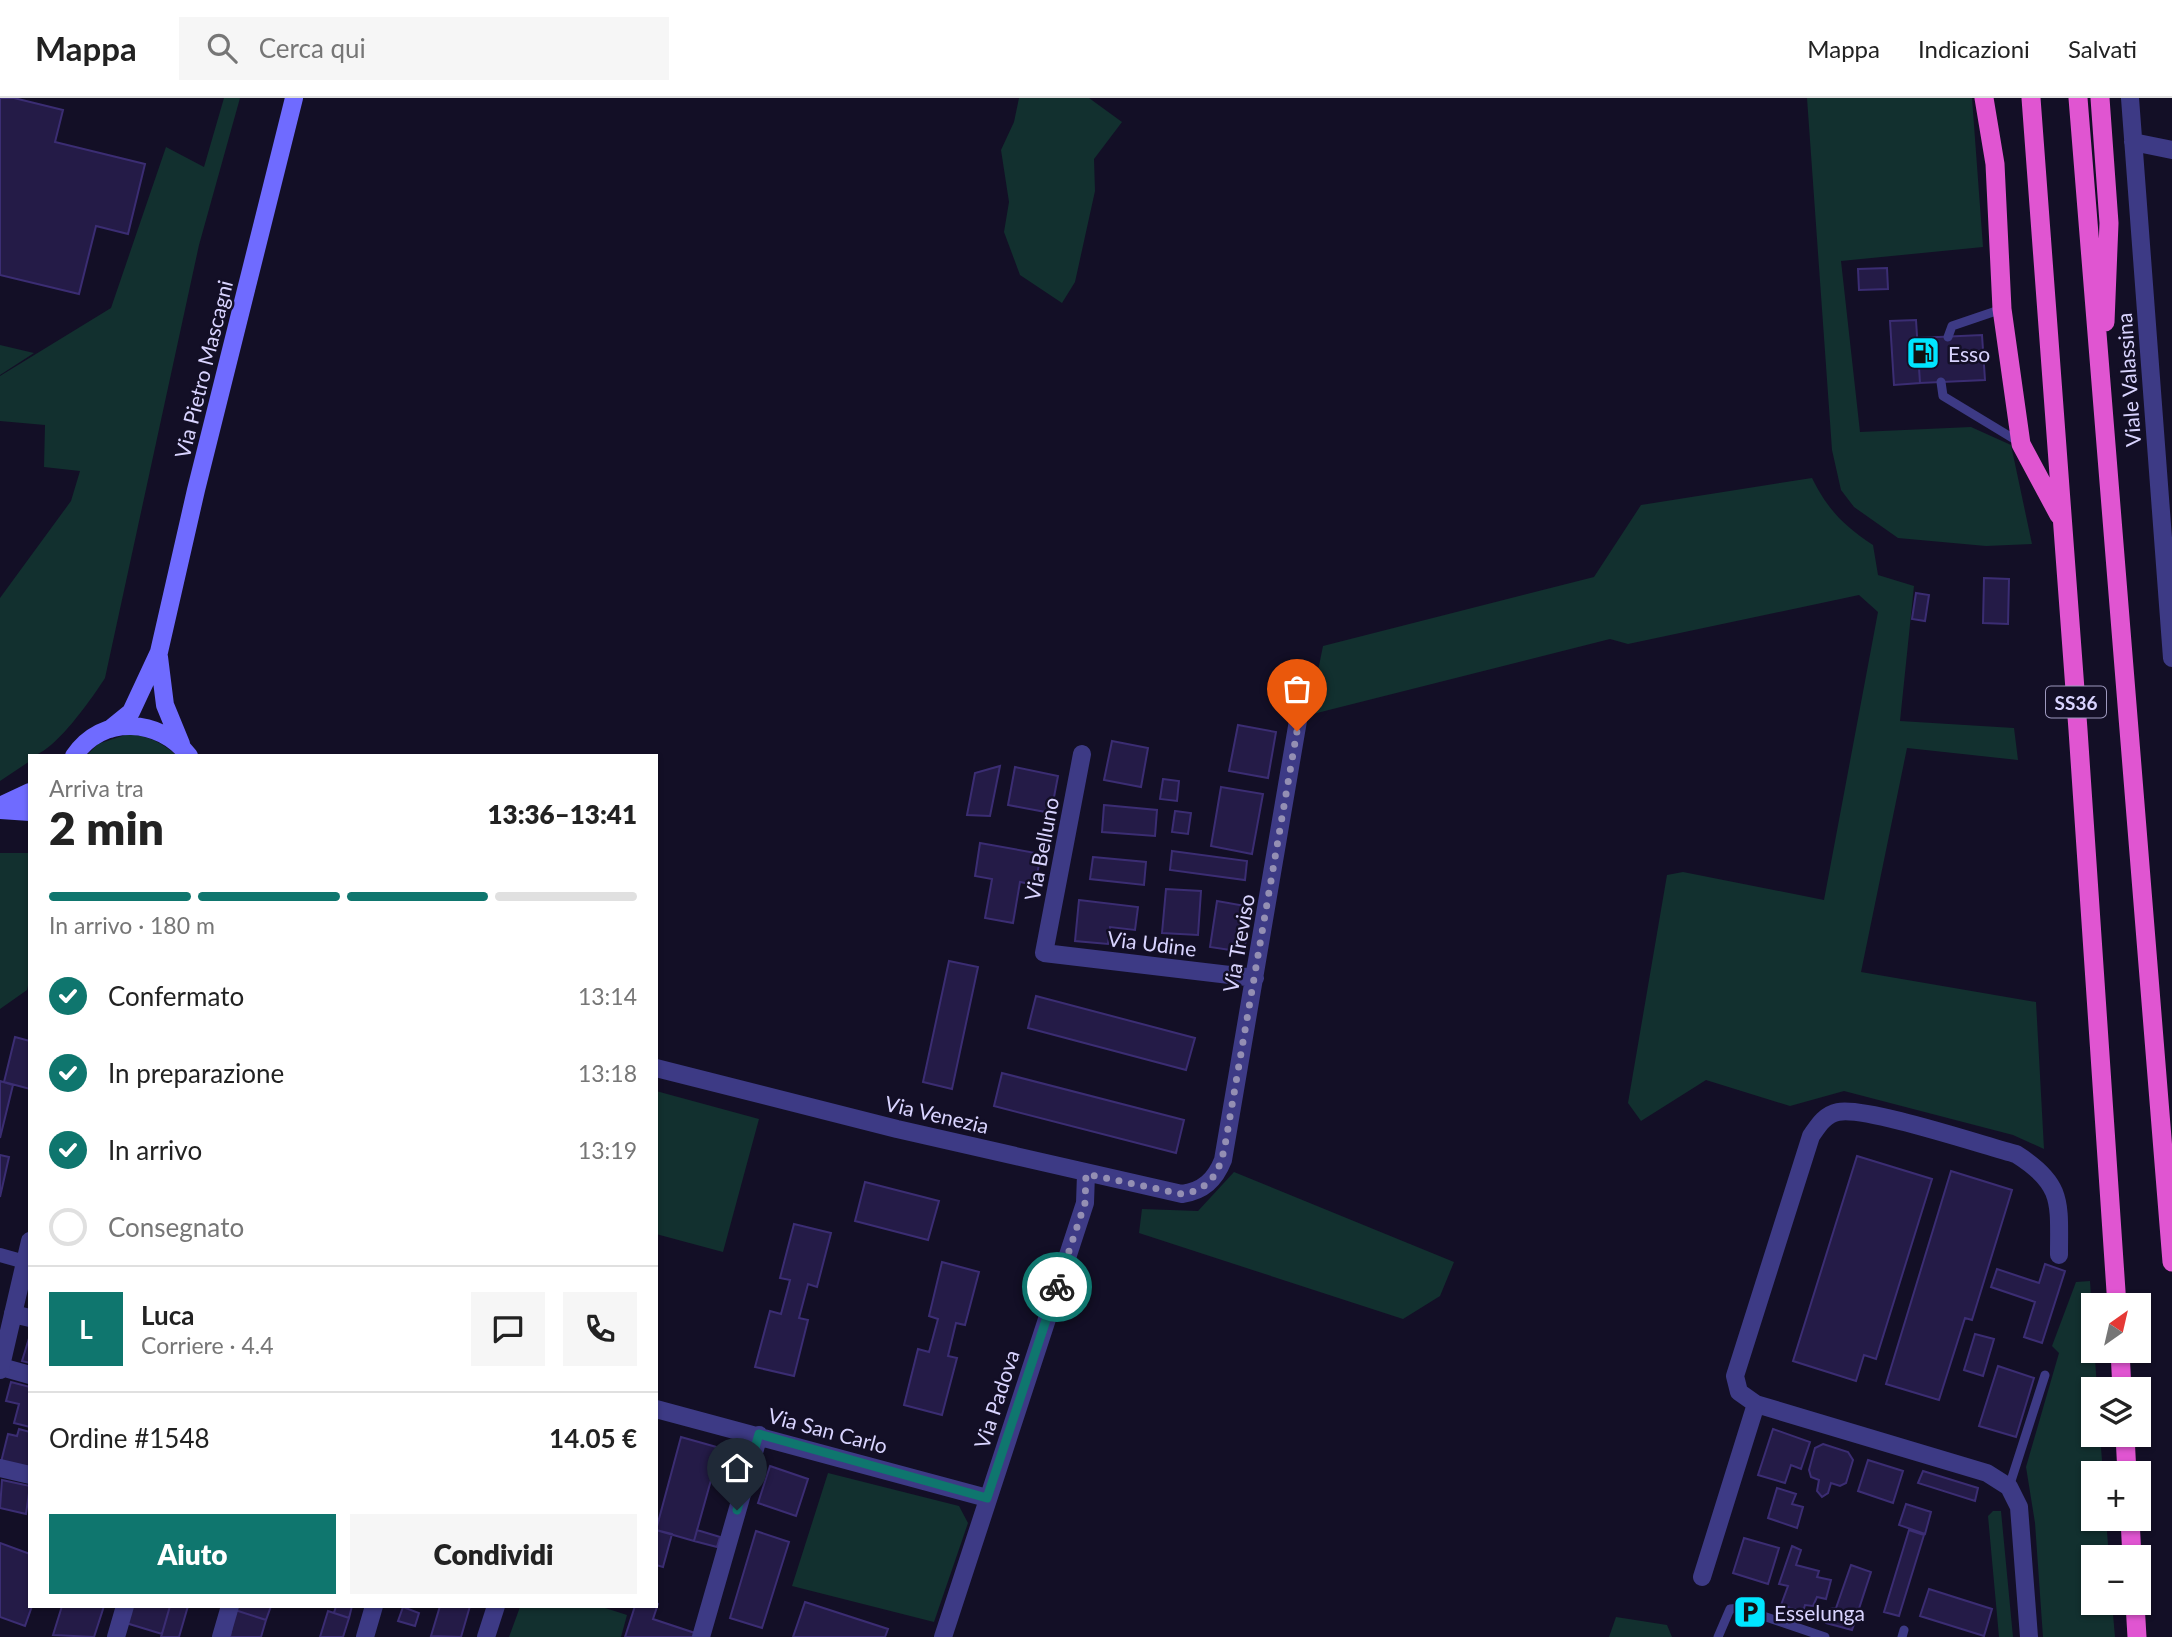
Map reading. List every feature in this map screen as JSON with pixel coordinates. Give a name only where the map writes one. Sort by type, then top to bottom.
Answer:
[{"type":"highway","points":[[1984,98],[1995,164]]},
{"type":"highway","points":[[1990,98],[2002,309],[2021,444],[2063,523]]},
{"type":"highway","name":"SS36","points":[[2031,98],[2116,1293]]},
{"type":"highway","name":"SS36","points":[[2078,98],[2172,1262]]},
{"type":"highway","points":[[2100,98],[2109,223],[2102,414]]},
{"type":"highway","points":[[2136,1615],[2137,1637]]},
{"type":"main road","name":"Via Pietro Mascagni","points":[[76,754],[87,741],[110,729],[131,712],[159,652],[196,491],[295,98]]},
{"type":"main road","name":"Via Pietro Mascagni","points":[[159,652],[164,705],[186,752]]},
{"type":"main road","points":[[110,729],[141,726],[156,730],[186,752]]},
{"type":"main road","points":[[0,808],[28,793]]},
{"type":"main road","points":[[0,808],[28,812]]},
{"type":"street","name":"Viale Valassina","points":[[2130,98],[2165,472],[2172,658]]},
{"type":"street","points":[[2133,142],[2172,150]]},
{"type":"street","name":"Via Treviso","points":[[1206,1185],[1217,1173],[1223,1160],[1301,703]]},
{"type":"street","name":"Via Belluno","points":[[1044,953],[1082,754]]},
{"type":"street","name":"Via Udine","points":[[1044,953],[1255,978]]},
{"type":"street","name":"Via Venezia","points":[[658,1068],[1086,1174],[1182,1194],[1196,1192],[1206,1185]]},
{"type":"street","points":[[2029,1637],[2019,1507],[2009,1487],[1987,1473],[1756,1404],[1739,1392],[1735,1376],[1811,1136],[1823,1119],[1837,1112],[1855,1111],[2016,1154],[2034,1166],[2052,1184],[2059,1207],[2059,1255]]},
{"type":"street","name":"Via Padova","points":[[943,1637],[1085,1203],[1086,1174]]},
{"type":"street","points":[[0,1255],[28,1252],[21,1316],[0,1369],[28,1375]]},
{"type":"street","points":[[1702,1577],[1756,1404]]},
{"type":"street","name":"Via San Carlo","points":[[658,1409],[759,1434],[987,1498]]},
{"type":"street","points":[[701,1637],[759,1434]]},
{"type":"street","points":[[0,1468],[28,1475]]},
{"type":"street","points":[[116,1637],[124,1608]]},
{"type":"street","points":[[221,1637],[229,1608]]},
{"type":"street","points":[[365,1637],[373,1608]]},
{"type":"street","points":[[486,1637],[495,1608]]},
{"type":"lane","points":[[1948,337],[1952,326],[2002,309]]},
{"type":"lane","points":[[1941,382],[1943,396],[2021,444]]},
{"type":"lane","points":[[2009,1487],[2045,1375]]},
{"type":"lane","points":[[1718,1637],[1730,1609],[1740,1608],[1825,1637]]},
{"type":"green space","points":[[224,98],[240,98],[199,245],[105,678],[60,736],[39,753],[28,754],[28,762],[0,781],[0,598],[71,501],[80,471],[44,467],[45,425],[0,421],[0,376],[111,308],[166,147],[204,167]]},
{"type":"green space","points":[[1019,98],[1089,98],[1122,122],[1094,159],[1095,191],[1075,282],[1062,303],[1020,275],[1004,232],[1009,202],[1001,150],[1014,122]]},
{"type":"green space","points":[[1807,98],[1972,98],[1983,247],[1841,261],[1860,432],[1971,427],[2011,445],[2032,544],[1986,546],[1898,538],[1854,507],[1841,490],[1832,450]]},
{"type":"green space","points":[[0,345],[34,353],[0,375]]},
{"type":"green space","points":[[1812,478],[1837,516],[1873,545],[1878,575],[1914,586],[1900,721],[2014,728],[2018,760],[1907,748],[1861,972],[2036,1002],[2044,1149],[2013,1135],[1844,1091],[1790,1106],[1706,1080],[1641,1121],[1628,1103],[1667,875],[1683,872],[1824,900],[1878,612],[1859,595],[1628,644],[1610,639],[1309,715],[1323,646],[1594,577],[1641,505]]},
{"type":"green space","points":[[128,734],[154,740],[175,754],[88,754],[98,744]]},
{"type":"green space","points":[[0,853],[28,853],[28,986],[27,990],[0,1009]]},
{"type":"green space","points":[[658,1092],[759,1119],[723,1252],[658,1235]]},
{"type":"green space","points":[[1234,1172],[1454,1262],[1440,1296],[1403,1319],[1139,1233],[1142,1209],[1198,1211]]},
{"type":"green space","points":[[2090,1281],[2091,1293],[2081,1293],[2081,1363],[2095,1363],[2096,1377],[2081,1377],[2081,1447],[2101,1447],[2102,1461],[2081,1461],[2081,1531],[2107,1531],[2108,1545],[2081,1545],[2081,1615],[2113,1615],[2115,1637],[2043,1637],[2035,1523],[2026,1467],[2059,1353],[2052,1346],[2076,1282]]},
{"type":"green space","points":[[828,1473],[959,1506],[968,1523],[934,1622],[792,1586]]},
{"type":"green space","points":[[1993,1511],[2001,1511],[2013,1637],[1999,1637],[1988,1516]]},
{"type":"green space","points":[[520,1608],[605,1608],[627,1615],[621,1637],[509,1637]]},
{"type":"green space","points":[[1616,1617],[1667,1625],[1672,1637],[1609,1637]]},
{"type":"building","points":[[0,98],[14,98],[63,110],[55,142],[145,164],[128,234],[96,226],[79,294],[0,275]]},
{"type":"building","points":[[1887,268],[1888,289],[1859,290],[1858,269]]},
{"type":"building","points":[[1916,320],[1920,383],[1894,385],[1890,321]]},
{"type":"building","points":[[1982,335],[1985,380],[1920,383],[1917,338]]},
{"type":"building","points":[[1984,578],[2009,579],[2008,624],[1983,623]]},
{"type":"building","points":[[1916,593],[1929,595],[1925,621],[1912,619]]},
{"type":"building","points":[[1238,725],[1276,732],[1268,778],[1229,771]]},
{"type":"building","points":[[1112,741],[1148,748],[1141,787],[1104,780]]},
{"type":"building","points":[[1000,766],[990,816],[967,815],[975,773]]},
{"type":"building","points":[[1015,767],[1058,776],[1051,813],[1008,805]]},
{"type":"building","points":[[1163,779],[1179,781],[1177,801],[1160,799]]},
{"type":"building","points":[[1221,787],[1263,794],[1252,854],[1211,846]]},
{"type":"building","points":[[1104,805],[1157,810],[1155,836],[1102,832]]},
{"type":"building","points":[[1175,811],[1191,813],[1188,834],[1172,832]]},
{"type":"building","points":[[980,843],[1041,854],[1035,885],[1020,882],[1013,923],[985,918],[992,879],[975,876]]},
{"type":"building","points":[[1172,851],[1247,861],[1245,880],[1170,870]]},
{"type":"building","points":[[1093,857],[1146,862],[1144,885],[1090,879]]},
{"type":"building","points":[[1166,889],[1201,891],[1198,935],[1162,933]]},
{"type":"building","points":[[1079,900],[1138,907],[1135,930],[1110,927],[1108,944],[1075,941]]},
{"type":"building","points":[[1217,901],[1251,907],[1244,952],[1210,947]]},
{"type":"building","points":[[949,961],[978,967],[952,1089],[923,1082]]},
{"type":"building","points":[[1036,996],[1195,1038],[1186,1070],[1028,1028]]},
{"type":"building","points":[[15,1037],[28,1040],[28,1088],[4,1082]]},
{"type":"building","points":[[1002,1073],[1184,1120],[1176,1153],[994,1106]]},
{"type":"building","points":[[0,1081],[13,1085],[0,1138]]},
{"type":"building","points":[[0,1155],[9,1157],[0,1197]]},
{"type":"building","points":[[1857,1156],[1932,1179],[1876,1359],[1864,1355],[1856,1381],[1793,1361]]},
{"type":"building","points":[[1951,1171],[2012,1190],[1972,1320],[1965,1318],[1939,1400],[1886,1384]]},
{"type":"building","points":[[865,1182],[939,1201],[928,1240],[855,1221]]},
{"type":"building","points":[[794,1224],[831,1233],[817,1287],[808,1284],[799,1318],[808,1320],[794,1376],[755,1367],[770,1311],[781,1314],[790,1280],[780,1278]]},
{"type":"building","points":[[942,1262],[979,1272],[965,1325],[956,1323],[948,1356],[957,1358],[942,1415],[904,1405],[918,1349],[929,1352],[938,1319],[929,1316]]},
{"type":"building","points":[[2045,1264],[2065,1271],[2042,1343],[2024,1337],[2035,1302],[1991,1287],[1997,1269],[2039,1283]]},
{"type":"building","points":[[1975,1334],[1994,1339],[1983,1376],[1964,1370]]},
{"type":"building","points":[[28,1342],[28,1362],[22,1361]]},
{"type":"building","points":[[1998,1366],[2034,1378],[2016,1437],[1979,1426]]},
{"type":"building","points":[[11,1382],[28,1386],[28,1426],[14,1423],[19,1404],[6,1401]]},
{"type":"building","points":[[19,1429],[28,1431],[28,1473],[0,1466],[8,1434],[17,1436]]},
{"type":"building","points":[[1773,1429],[1810,1442],[1801,1469],[1791,1465],[1785,1483],[1758,1475]]},
{"type":"building","points":[[681,1437],[720,1448],[694,1541],[658,1531]]},
{"type":"building","points":[[1823,1444],[1848,1452],[1853,1460],[1846,1483],[1840,1486],[1831,1483],[1828,1493],[1822,1497],[1817,1491],[1819,1480],[1811,1477],[1809,1470],[1815,1448]]},
{"type":"building","points":[[1868,1460],[1903,1471],[1893,1503],[1858,1491]]},
{"type":"building","points":[[770,1466],[808,1479],[796,1516],[758,1503]]},
{"type":"building","points":[[1923,1471],[1978,1488],[1975,1501],[1918,1483]]},
{"type":"building","points":[[2,1480],[28,1486],[26,1514],[0,1508]]},
{"type":"building","points":[[1777,1488],[1796,1494],[1792,1504],[1803,1507],[1797,1528],[1768,1518]]},
{"type":"building","points":[[1906,1504],[1931,1512],[1925,1534],[1899,1525]]},
{"type":"building","points":[[658,1530],[672,1534],[663,1567],[658,1566]]},
{"type":"building","points":[[697,1530],[720,1537],[717,1547],[694,1541]]},
{"type":"building","points":[[1909,1530],[1924,1535],[1899,1616],[1884,1612]]},
{"type":"building","points":[[756,1531],[789,1542],[762,1628],[730,1618]]},
{"type":"building","points":[[1744,1538],[1779,1548],[1768,1584],[1733,1573]]},
{"type":"building","points":[[0,1543],[28,1553],[28,1608],[31,1608],[25,1626],[0,1617]]},
{"type":"building","points":[[1792,1546],[1801,1550],[1796,1565],[1819,1571],[1817,1577],[1831,1580],[1826,1599],[1817,1597],[1813,1606],[1805,1605],[1803,1612],[1781,1605],[1788,1586],[1779,1584]]},
{"type":"building","points":[[1851,1565],[1871,1572],[1852,1630],[1826,1623],[1830,1609],[1836,1608]]},
{"type":"building","points":[[1929,1589],[1992,1609],[1984,1636],[1920,1616]]},
{"type":"building","points":[[805,1602],[888,1629],[885,1637],[793,1637]]},
{"type":"building","points":[[61,1608],[103,1608],[94,1637],[53,1635]]},
{"type":"building","points":[[130,1608],[169,1608],[162,1634],[126,1623]]},
{"type":"building","points":[[169,1608],[187,1608],[179,1637],[161,1637]]},
{"type":"building","points":[[236,1608],[270,1608],[266,1620]]},
{"type":"building","points":[[335,1608],[352,1608],[349,1618],[334,1613]]},
{"type":"building","points":[[403,1608],[419,1613],[415,1626],[398,1621]]},
{"type":"building","points":[[439,1608],[469,1608],[461,1637],[431,1636]]},
{"type":"building","points":[[634,1608],[657,1608],[653,1619],[695,1633],[694,1637],[625,1637]]},
{"type":"building","points":[[235,1610],[266,1620],[261,1637],[230,1637]]},
{"type":"building","points":[[328,1611],[349,1618],[343,1637],[320,1637]]},
{"type":"way so far","points":[[1057,1287],[1085,1203],[1086,1174],[1182,1194],[1196,1192],[1206,1185],[1217,1173],[1223,1160],[1297,731]]},
{"type":"place","name":"Esso","points":[[1923,353]]},
{"type":"place","name":"Esselunga","points":[[1750,1612]]},
{"type":"route","points":[[737,1510],[759,1434],[987,1498],[1057,1287]]}]
